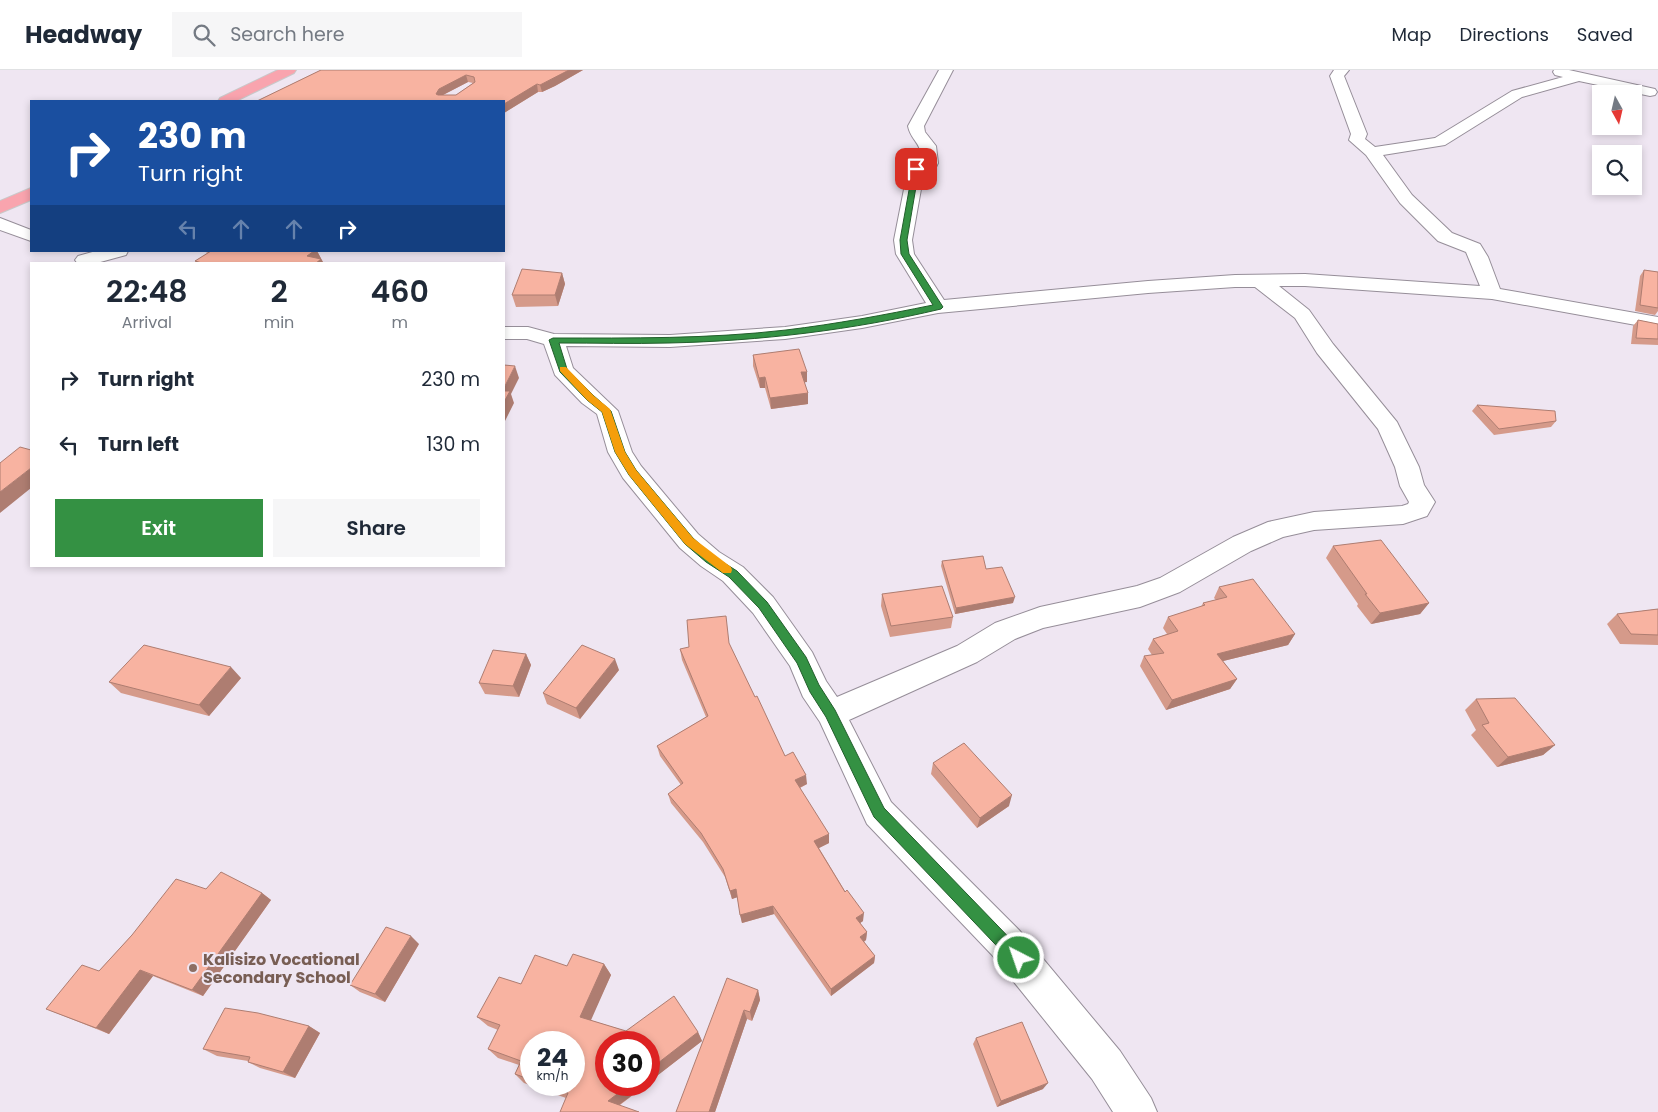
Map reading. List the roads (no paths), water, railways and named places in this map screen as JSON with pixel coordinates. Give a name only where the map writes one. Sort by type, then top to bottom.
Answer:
[{"type":"highway","points":[[227,100],[290,70]]},
{"type":"highway","points":[[0,208],[30,193]]},
{"type":"street","points":[[938,307],[905,254],[903,240],[916,169],[930,163],[927,148],[924,141],[917,134],[916,126],[946,70]]},
{"type":"street","points":[[1342,70],[1337,76],[1359,134],[1357,140],[1372,152],[1406,199],[1445,237],[1473,248],[1479,257],[1492,293]]},
{"type":"street","points":[[1554,70],[1650,92]]},
{"type":"street","points":[[1372,152],[1439,142],[1517,94],[1579,77]]},
{"type":"street","points":[[0,222],[30,236]]},
{"type":"street","points":[[68,252],[90,262],[116,252]]},
{"type":"street","points":[[831,714],[967,654],[1005,631],[1040,618],[1140,596],[1170,585],[1242,544],[1277,529],[1314,521],[1402,515],[1418,510],[1422,502],[1412,486],[1407,468],[1388,427],[1325,348],[1302,314],[1260,281]]},
{"type":"street","points":[[505,333],[528,333],[553,340],[670,340],[785,333],[862,322],[938,307],[1148,287],[1260,281],[1340,282],[1492,293],[1658,323]]},
{"type":"street","points":[[553,340],[563,370],[590,398],[607,411],[620,452],[632,472],[689,541],[710,559],[733,574],[763,605],[802,660],[814,688],[831,714],[879,813],[1006,943],[1106,1065],[1137,1112]]},
{"type":"place","name":"Kalisizo Vocational Secondary School","points":[[193,968]]}]
